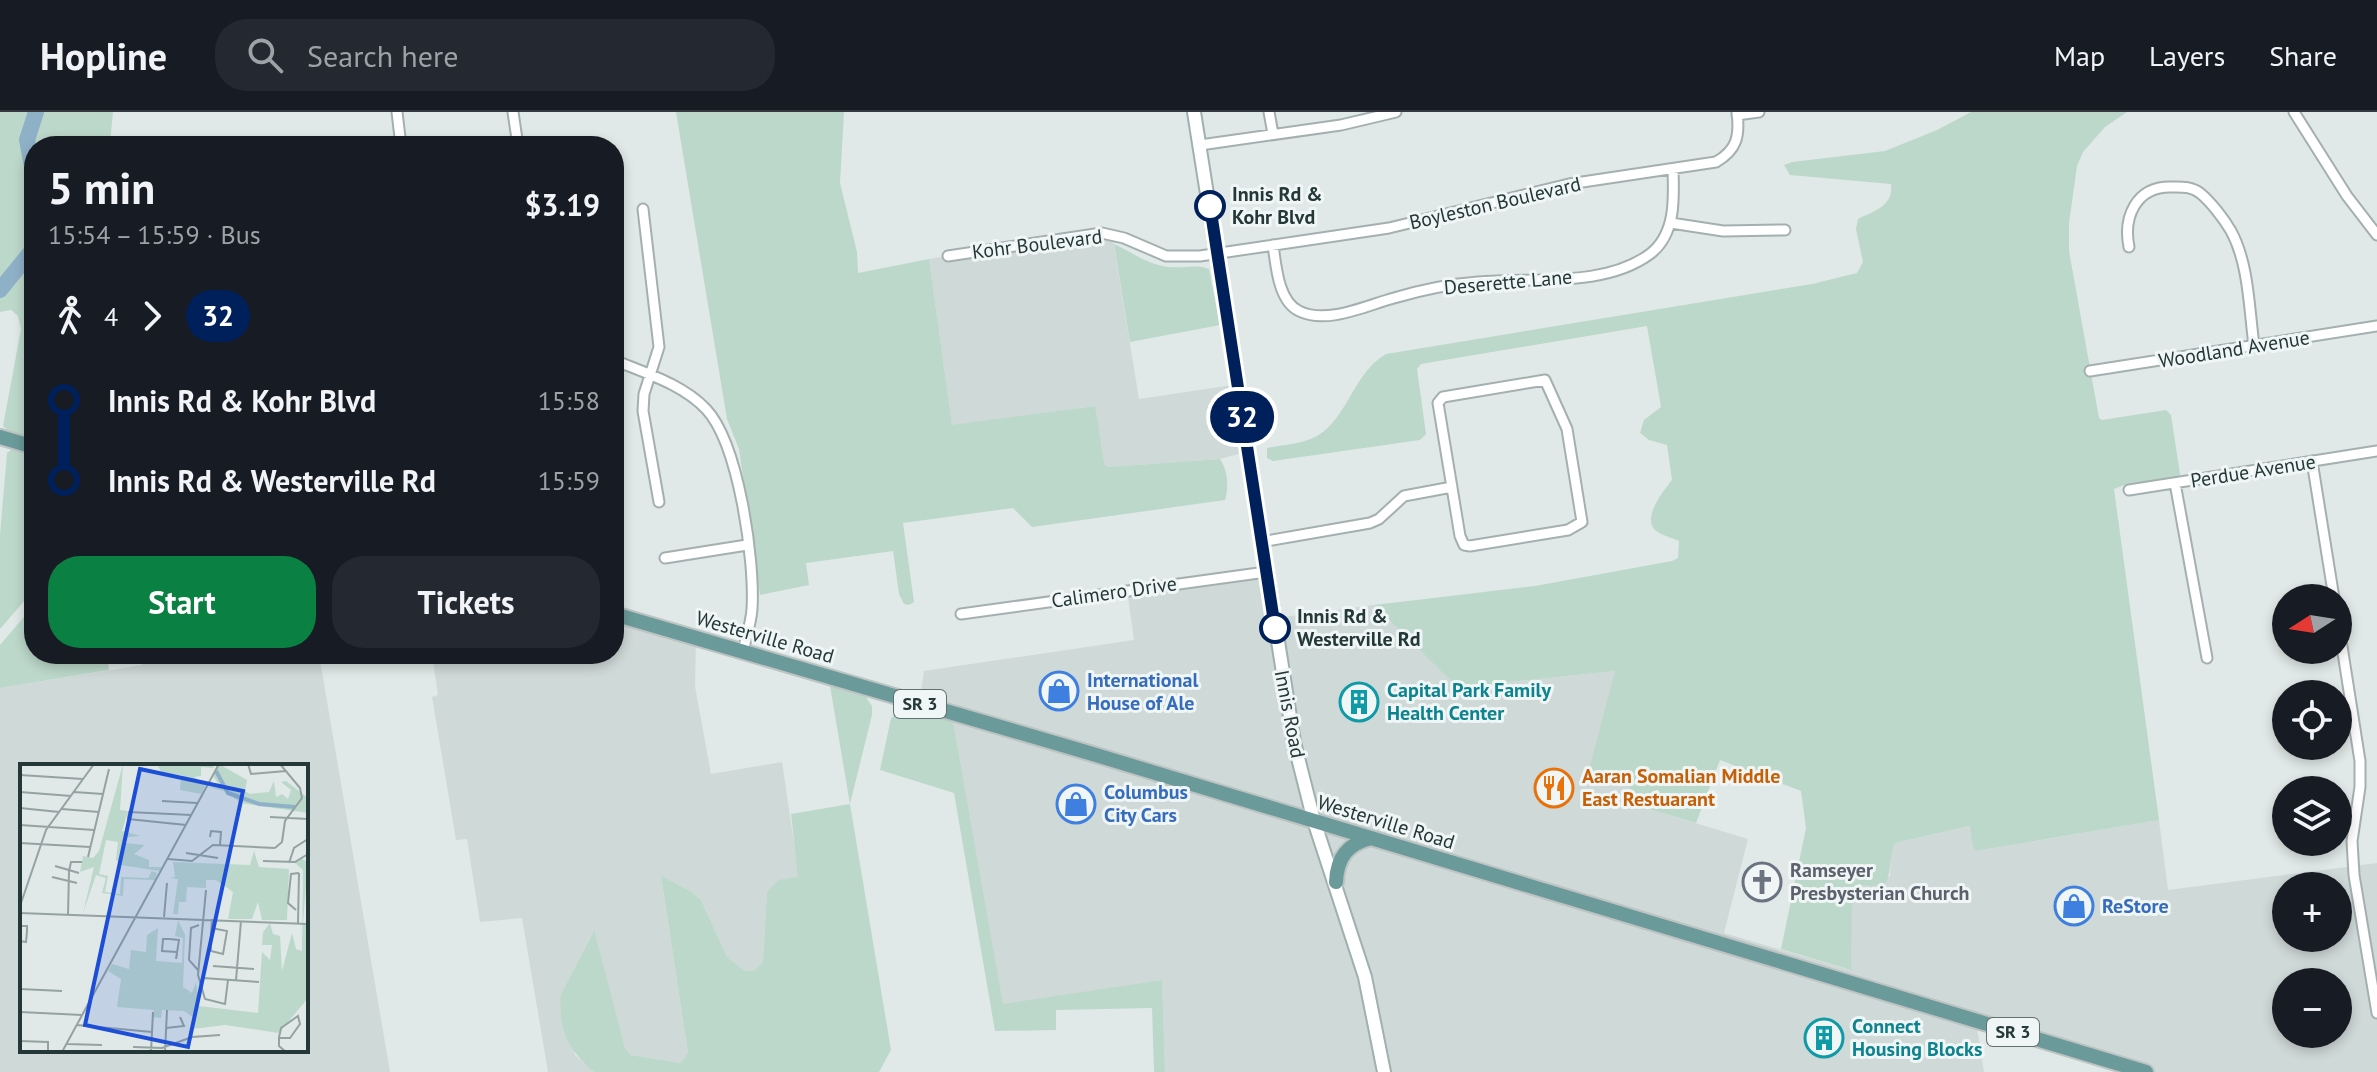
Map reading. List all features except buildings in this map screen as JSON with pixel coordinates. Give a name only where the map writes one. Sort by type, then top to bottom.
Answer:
[{"type":"main road","name":"Innis Road","points":[[1194,112],[1294,742],[1314,821],[1365,977],[1384,1072]]},
{"type":"main road","points":[[0,437],[24,444]]},
{"type":"main road","name":"Westerville Road","points":[[624,617],[1372,838],[2146,1072]]},
{"type":"main road","points":[[1336,882],[1337,867],[1350,846],[1372,838]]},
{"type":"street","points":[[397,112],[400,136]]},
{"type":"street","points":[[513,112],[517,136]]},
{"type":"street","points":[[1269,112],[1273,134]]},
{"type":"street","points":[[1200,145],[1341,125],[1396,112]]},
{"type":"street","points":[[1737,113],[1759,112]]},
{"type":"street","points":[[2294,112],[2322,158],[2377,235]]},
{"type":"street","name":"Boyleston Boulevard","points":[[1217,252],[1389,228],[1569,184],[1716,162],[1729,155],[1737,142],[1737,113]]},
{"type":"street","points":[[1673,169],[1671,223],[1723,231],[1785,230]]},
{"type":"street","points":[[2129,247],[2126,232],[2130,210],[2140,197],[2164,187],[2186,186],[2200,193],[2231,232],[2241,261],[2254,345]]},
{"type":"street","points":[[643,209],[659,338],[644,394],[643,411],[659,502]]},
{"type":"street","name":"Deserette Lane","points":[[1273,245],[1281,288],[1286,297],[1299,311],[1317,316],[1336,314],[1414,292],[1475,282],[1608,275],[1629,268],[1654,251],[1671,223]]},
{"type":"street","name":"Kohr Boulevard","points":[[948,256],[1102,233],[1124,238],[1166,256],[1200,256],[1217,252]]},
{"type":"street","name":"Woodland Avenue","points":[[2090,371],[2377,326]]},
{"type":"street","points":[[624,364],[685,393],[706,409],[732,454],[751,572],[752,612],[743,651]]},
{"type":"street","points":[[1545,380],[1567,429],[1582,517],[1577,526],[1464,545],[1452,487],[1438,403],[1443,397],[1545,380]]},
{"type":"street","name":"Perdue Avenue","points":[[2129,490],[2377,451]]},
{"type":"street","points":[[2312,461],[2332,584]]},
{"type":"street","points":[[2175,483],[2207,658]]},
{"type":"street","points":[[1261,542],[1370,523],[1379,519],[1404,496],[1452,487]]},
{"type":"street","points":[[665,558],[747,545]]},
{"type":"street","name":"Calimero Drive","points":[[961,614],[1266,572]]},
{"type":"street","points":[[2345,664],[2360,761],[2360,787],[2352,841],[2354,875],[2377,1013]]},
{"type":"shaded area","points":[[1093,234],[1112,234],[1139,399],[1239,384],[1249,451],[1220,459],[1108,467],[1103,464],[1094,406],[952,426],[929,259]]},
{"type":"shaded area","points":[[1270,576],[1276,618],[1374,605],[1462,692],[1472,686],[1615,671],[1631,783],[1626,802],[1748,839],[1724,933],[1850,970],[1851,891],[1859,885],[1890,876],[1891,853],[1895,843],[1971,826],[1973,847],[1977,851],[2159,820],[2168,890],[2272,877],[2272,952],[2352,952],[2352,872],[2307,872],[2377,863],[2377,1072],[2147,1072],[1976,1021],[1984,1072],[1165,1072],[1162,980],[1003,1005],[953,721],[918,712],[924,671],[1134,640],[1128,597]]},
{"type":"shaded area","points":[[624,619],[696,638],[695,686],[711,774],[782,762],[799,877],[767,892],[763,962],[755,970],[745,971],[727,957],[701,900],[692,892],[661,877],[688,1053],[681,1063],[631,1055],[625,1048],[593,931],[561,994],[575,1055],[594,1072],[548,1072],[522,918],[480,922],[467,839],[456,840],[432,697],[438,695],[433,664],[624,664]]},
{"type":"shaded area","points":[[142,664],[321,664],[390,1072],[0,1072],[0,688]]},
{"type":"green space","points":[[0,112],[113,112],[111,136],[24,136],[24,436],[3,426],[21,329],[18,316],[11,310],[0,312]]},
{"type":"green space","points":[[676,112],[844,112],[840,183],[857,252],[858,273],[929,259],[952,425],[1095,406],[1104,464],[1108,467],[1220,459],[1227,479],[1225,500],[1032,527],[1013,508],[903,523],[914,602],[909,605],[904,604],[899,594],[893,551],[806,563],[809,585],[760,595],[739,449],[727,419]]},
{"type":"green space","points":[[1971,112],[2127,112],[2105,127],[2083,152],[2077,166],[2069,223],[2069,251],[2099,418],[2166,410],[2171,415],[2180,474],[2178,480],[2129,483],[2114,489],[2159,820],[1976,851],[1970,826],[1895,843],[1884,886],[1859,885],[1852,891],[1851,970],[1781,949],[1806,828],[1801,791],[1720,760],[1696,823],[1626,802],[1631,782],[1589,770],[1615,671],[1472,686],[1462,692],[1374,605],[1535,586],[1678,558],[1679,541],[1659,533],[1651,524],[1656,503],[1672,480],[1667,445],[1649,440],[1640,433],[1644,420],[1661,407],[1647,326],[1421,364],[1417,369],[1426,434],[1420,440],[1273,461],[1267,458],[1267,448],[1317,436],[1336,419],[1366,372],[1386,354],[1812,284],[1857,273],[1863,262],[1856,229],[1858,219],[1886,203],[1891,184],[1790,175],[1784,165],[1885,151]]},
{"type":"green space","points":[[1114,244],[1156,264],[1209,269],[1220,325],[1130,342]]},
{"type":"green space","points":[[12,449],[24,452],[24,601],[0,629],[0,535],[7,453]]},
{"type":"green space","points":[[24,617],[24,664],[108,664],[109,670],[0,688],[0,645]]},
{"type":"green space","points":[[830,686],[866,697],[872,706],[850,804]]},
{"type":"green space","points":[[910,710],[953,721],[1003,1004],[1162,980],[1165,1072],[1154,1072],[1152,1008],[1056,1010],[1056,1030],[995,1031],[954,793],[880,770],[891,718],[901,711]]},
{"type":"green space","points":[[850,804],[891,1050],[879,1072],[594,1072],[585,1064],[567,1038],[560,1006],[561,994],[594,930],[625,1048],[631,1055],[681,1063],[688,1053],[661,876],[701,900],[727,957],[745,971],[755,970],[763,962],[767,892],[779,880],[798,877],[791,814]]},
{"type":"waterway","points":[[28,136],[36,112]]},
{"type":"waterway","points":[[0,290],[24,260]]},
{"type":"bus line","name":"32","points":[[1210,206],[1275,628]]},
{"type":"place","name":"Innis Rd & Kohr Blvd","points":[[1210,206]]},
{"type":"place","name":"Innis Rd & Westerville Rd","points":[[1275,628]]},
{"type":"place","name":"International House of Ale","points":[[1059,691]]},
{"type":"place","name":"Capital Park Family Health Center","points":[[1359,702]]},
{"type":"place","name":"Aaran Somalian Middle East Restuarant","points":[[1554,788]]},
{"type":"place","name":"Columbus City Cars","points":[[1076,804]]},
{"type":"place","name":"Ramseyer Presbysterian Church","points":[[1762,882]]},
{"type":"place","name":"ReStore","points":[[2074,906]]},
{"type":"place","name":"Connect Housing Blocks","points":[[1824,1038]]}]
